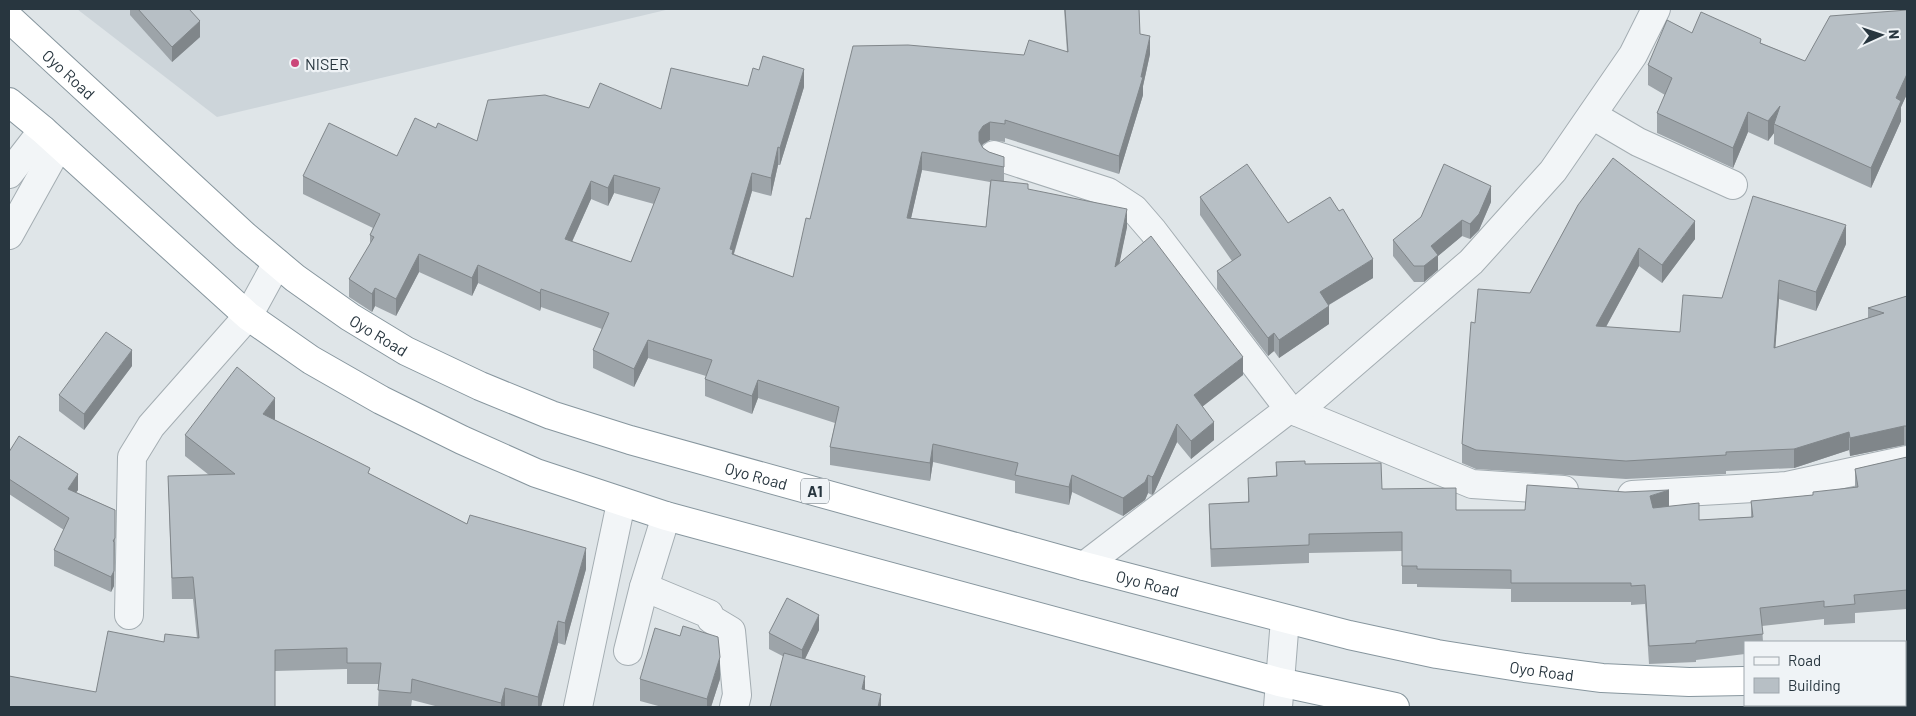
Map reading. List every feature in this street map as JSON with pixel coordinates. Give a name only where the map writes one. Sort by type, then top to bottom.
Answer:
[{"type":"highway","name":"Oyo Road","points":[[9,18],[245,236],[294,278],[350,317],[406,351],[480,386],[551,415],[630,440],[1084,566],[1349,635],[1437,654],[1602,678],[1689,682],[1744,681]]},
{"type":"highway","points":[[9,102],[248,316],[311,360],[381,400],[536,473],[621,503],[1278,695],[1395,707]]},
{"type":"street","points":[[1084,566],[1293,411],[1470,262],[1553,172],[1633,55],[1656,9]]},
{"type":"street","points":[[1592,115],[1638,142],[1733,184]]},
{"type":"street","points":[[9,174],[51,138]]},
{"type":"street","points":[[9,236],[51,138]]},
{"type":"street","points":[[994,155],[1108,192],[1134,209],[1293,411],[1472,484],[1626,495],[1787,486],[1907,460]]},
{"type":"street","points":[[129,615],[132,457],[151,426],[248,316],[277,263]]},
{"type":"street","points":[[578,707],[621,503]]},
{"type":"street","points":[[628,650],[644,587],[666,516]]},
{"type":"street","points":[[644,587],[709,614],[711,619],[731,631],[737,695],[734,707]]},
{"type":"street","points":[[1278,695],[1285,619]]},
{"type":"shaded area","name":"NISER","points":[[77,9],[670,9],[217,117]]},
{"type":"building","points":[[138,9],[189,9],[200,21],[172,47]]},
{"type":"building","points":[[1065,9],[1139,9],[1140,34],[1150,36],[1141,77],[1143,77],[1119,156],[1005,120],[1005,124],[990,122],[983,126],[979,132],[979,141],[983,148],[989,152],[1004,157],[1004,167],[922,152],[907,218],[986,227],[991,180],[1028,184],[1028,189],[1127,209],[1115,267],[1151,236],[1243,357],[1194,395],[1214,422],[1191,441],[1177,424],[1154,475],[1152,477],[1148,475],[1145,482],[1123,498],[1072,475],[1069,487],[1015,475],[1018,463],[933,444],[930,463],[830,447],[839,407],[758,380],[752,396],[705,379],[712,360],[648,340],[634,369],[593,350],[609,313],[541,289],[540,293],[478,265],[472,278],[419,254],[396,299],[375,288],[372,294],[349,279],[374,237],[370,235],[380,214],[303,176],[329,123],[397,156],[415,118],[436,128],[438,123],[477,141],[488,100],[545,95],[589,108],[600,83],[661,109],[671,68],[748,86],[753,68],[759,70],[763,56],[804,69],[780,148],[778,147],[771,178],[752,173],[730,249],[733,250],[732,254],[793,277],[806,218],[810,219],[853,46],[908,45],[1024,55],[1029,40],[1068,52]],"holes":[[[614,175],[660,188],[631,262],[565,239],[591,181],[608,188]]]},
{"type":"building","points":[[1907,10],[1907,74],[1896,98],[1901,101],[1871,168],[1774,124],[1780,106],[1768,121],[1748,112],[1733,148],[1657,113],[1672,78],[1648,65],[1667,20],[1692,33],[1701,12],[1761,39],[1760,43],[1805,61],[1830,16]]},
{"type":"building","points":[[1613,158],[1695,221],[1662,265],[1639,248],[1596,326],[1680,332],[1683,295],[1722,298],[1753,196],[1846,225],[1816,292],[1779,280],[1774,348],[1884,313],[1868,308],[1907,296],[1907,426],[1850,438],[1849,432],[1794,449],[1726,452],[1726,455],[1626,461],[1476,450],[1462,444],[1471,322],[1475,323],[1478,289],[1530,293],[1578,205]]},
{"type":"building","points":[[1247,164],[1288,223],[1330,197],[1339,211],[1343,209],[1373,259],[1320,292],[1329,306],[1279,340],[1274,333],[1268,338],[1217,271],[1241,255],[1200,197]]},
{"type":"building","points":[[1444,164],[1491,186],[1479,214],[1470,224],[1462,220],[1431,246],[1438,255],[1424,266],[1414,266],[1393,240],[1421,217]]},
{"type":"building","points":[[106,332],[132,350],[84,414],[59,395]]},
{"type":"building","points":[[237,367],[275,398],[263,414],[370,468],[368,473],[467,524],[470,515],[586,548],[565,623],[558,621],[538,697],[505,688],[501,703],[412,679],[411,693],[378,690],[381,663],[347,663],[347,648],[275,650],[275,707],[9,707],[9,676],[96,692],[108,631],[164,642],[165,634],[199,638],[193,577],[172,578],[168,476],[235,474],[185,435]]},
{"type":"building","points":[[19,436],[78,474],[68,489],[115,510],[114,571],[111,577],[54,550],[69,518],[9,479],[9,452]]},
{"type":"building","points":[[1907,457],[1907,590],[1854,595],[1855,604],[1824,607],[1824,601],[1760,608],[1763,634],[1696,641],[1696,643],[1649,646],[1645,585],[1631,586],[1631,583],[1511,583],[1511,570],[1417,569],[1417,566],[1402,566],[1402,532],[1309,534],[1309,545],[1211,549],[1209,504],[1249,502],[1248,478],[1277,476],[1276,462],[1305,461],[1305,464],[1381,463],[1382,489],[1456,488],[1456,510],[1525,510],[1527,485],[1625,492],[1669,490],[1650,496],[1653,508],[1699,503],[1699,520],[1753,517],[1751,501],[1813,495],[1813,492],[1858,487],[1855,469]]},
{"type":"building","points":[[787,598],[819,615],[802,650],[769,633]]},
{"type":"building","points":[[683,626],[718,637],[720,657],[707,699],[640,679],[655,628],[680,636]]},
{"type":"building","points":[[784,653],[865,676],[862,689],[881,694],[878,707],[770,707]]},
{"type":"place","name":"NISER","points":[[295,63]]}]
